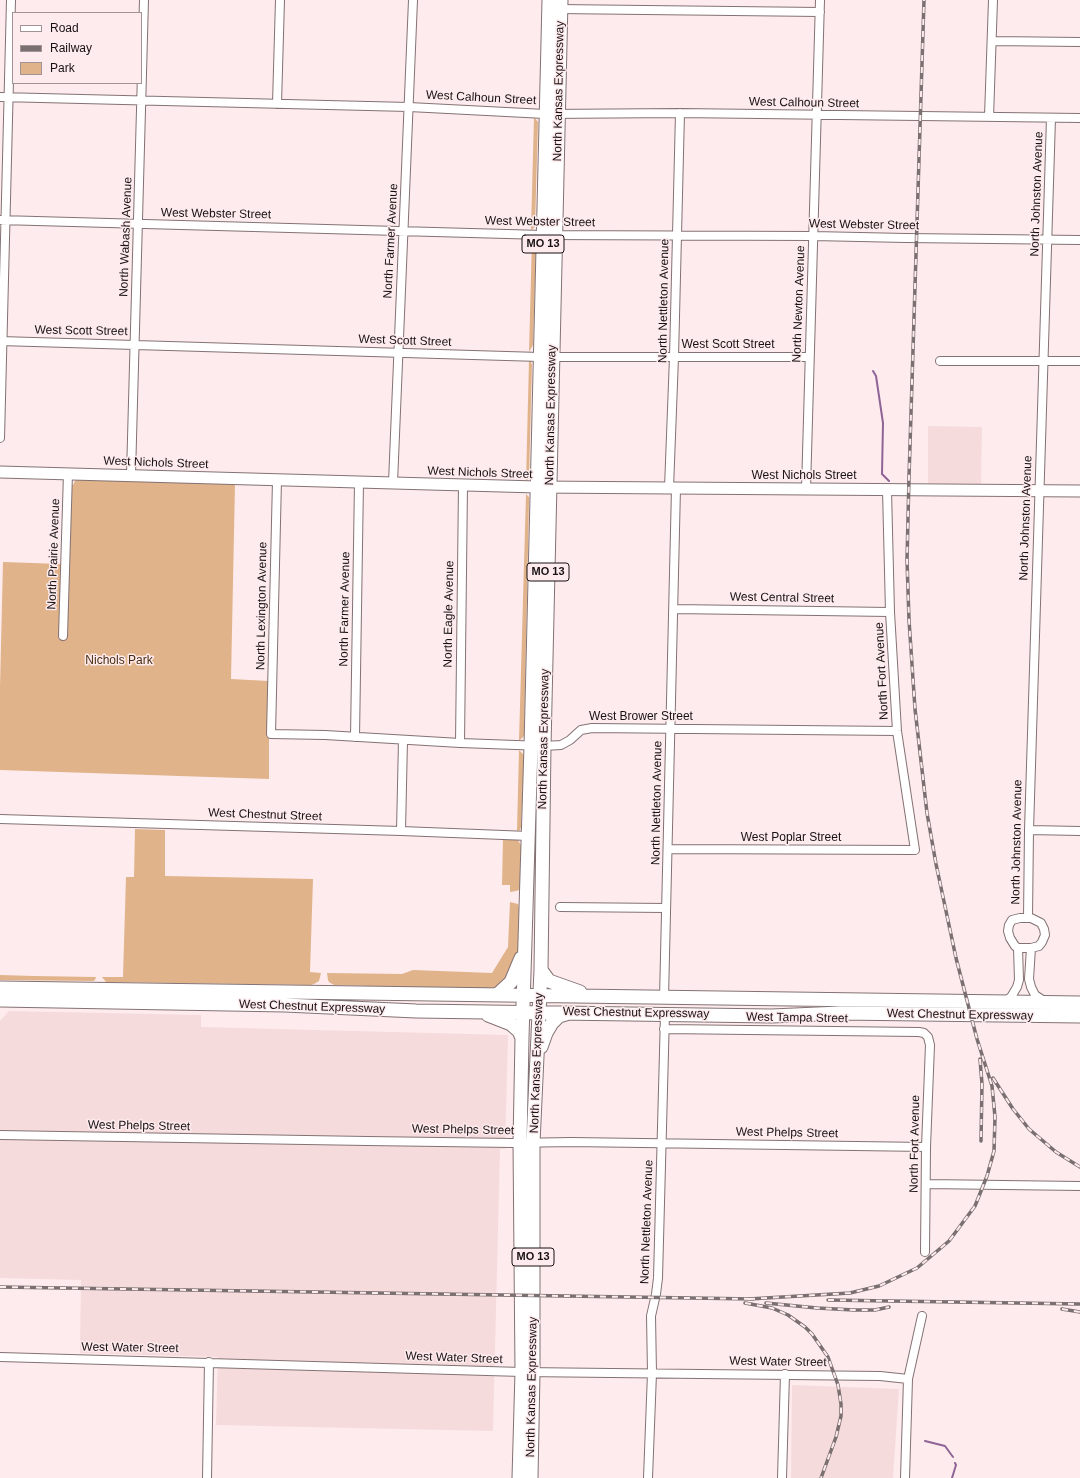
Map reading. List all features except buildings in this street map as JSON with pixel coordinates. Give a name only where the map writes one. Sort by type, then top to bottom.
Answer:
[{"type":"main road","name":"North Kansas Expressway","points":[[527,1143],[536,1066],[541,970],[538,746],[555,4]]},
{"type":"main road","name":"North Kansas Expressway","points":[[531,1478],[527,1372],[527,1143],[522,1038],[529,836],[538,746]]},
{"type":"main road","points":[[493,995],[498,994],[511,982],[519,968],[525,945]]},
{"type":"main road","points":[[541,970],[549,981],[556,985],[595,997]]},
{"type":"main road","name":"West Chestnut Expressway","points":[[0,988],[1080,1004]]},
{"type":"main road","name":"West Chestnut Expressway","points":[[0,1000],[286,1005],[416,1011],[523,1011],[772,1016],[840,1013],[1080,1016]]},
{"type":"main road","points":[[478,1011],[511,1024],[519,1031],[522,1038]]},
{"type":"main road","points":[[536,1066],[546,1033],[552,1023],[559,1016],[575,1012]]},
{"type":"main road","name":"North Kansas Expressway","points":[[519,1478],[527,1372]]},
{"type":"street","points":[[0,438],[4,97],[11,0]]},
{"type":"street","name":"North Wabash Avenue","points":[[131,475],[136,344],[144,0]]},
{"type":"street","points":[[276,104],[280,0]]},
{"type":"street","name":"North Farmer Avenue","points":[[393,483],[413,0]]},
{"type":"street","name":"North Newton Avenue","points":[[806,489],[820,0]]},
{"type":"street","points":[[989,117],[993,0]]},
{"type":"street","points":[[555,4],[820,12]]},
{"type":"street","points":[[992,41],[1080,42]]},
{"type":"street","name":"West Calhoun Street","points":[[4,97],[409,107],[552,114],[680,113],[1080,118]]},
{"type":"street","name":"North Nettleton Avenue","points":[[664,998],[674,609],[672,488],[680,113]]},
{"type":"street","name":"North Johnston Avenue","points":[[1028,918],[1029,830],[1042,360],[1048,239],[1051,118]]},
{"type":"street","name":"West Webster Street","points":[[3,220],[549,235],[813,236],[1080,240]]},
{"type":"street","name":"West Scott Street","points":[[1,341],[546,357],[809,357]]},
{"type":"street","points":[[940,361],[1080,361]]},
{"type":"street","name":"West Nichols Street","points":[[0,472],[543,488],[1080,491]]},
{"type":"street","name":"North Prairie Avenue","points":[[63,636],[68,473]]},
{"type":"street","name":"North Lexington Avenue","points":[[271,734],[277,480]]},
{"type":"street","name":"North Farmer Avenue","points":[[355,737],[359,482]]},
{"type":"street","name":"North Eagle Avenue","points":[[460,744],[463,485]]},
{"type":"street","name":"North Fort Avenue","points":[[887,490],[890,612],[897,731],[915,850]]},
{"type":"street","name":"West Central Street","points":[[674,609],[890,612]]},
{"type":"street","name":"West Brower Street","points":[[271,734],[355,737],[460,744],[538,746],[561,745],[570,740],[581,730],[589,728],[897,731]]},
{"type":"street","points":[[401,831],[403,740]]},
{"type":"street","name":"West Chestnut Street","points":[[0,819],[529,836]]},
{"type":"street","points":[[1029,830],[1080,831]]},
{"type":"street","name":"West Poplar Street","points":[[668,849],[915,850]]},
{"type":"street","points":[[560,907],[666,908]]},
{"type":"street","name":"North Johnston Avenue","points":[[1018,948],[1010,938],[1008,931],[1012,920],[1020,918],[1035,919],[1041,923],[1044,929],[1045,935],[1042,942],[1039,946],[1031,948]]},
{"type":"street","points":[[1003,1003],[1011,997],[1017,987],[1018,948],[1031,948],[1029,979],[1031,988],[1035,995],[1049,1003]]},
{"type":"street","name":"North Nettleton Avenue","points":[[648,1478],[652,1373],[651,1316],[658,1278],[664,1014]]},
{"type":"street","name":"West Tampa Street","points":[[664,1029],[919,1032],[924,1033],[928,1037]]},
{"type":"street","name":"North Fort Avenue","points":[[925,1252],[926,1147],[930,1045],[928,1037]]},
{"type":"street","name":"West Phelps Street","points":[[0,1135],[926,1147]]},
{"type":"street","points":[[926,1184],[1080,1186]]},
{"type":"street","points":[[905,1478],[908,1379],[922,1316]]},
{"type":"street","name":"West Water Street","points":[[0,1356],[527,1372],[785,1374],[880,1376],[908,1379]]},
{"type":"street","points":[[207,1478],[209,1362]]},
{"type":"street","points":[[782,1478],[785,1374]]},
{"type":"shaded area","points":[[928,426],[982,427],[981,487],[928,487]]},
{"type":"shaded area","points":[[9,1011],[201,1015],[201,1027],[508,1035],[505,1149],[500,1149],[493,1431],[216,1425],[218,1357],[80,1353],[81,1280],[0,1278],[0,1021]]},
{"type":"shaded area","points":[[792,1385],[899,1389],[893,1478],[791,1478]]},
{"type":"green space","points":[[534,117],[538,122],[535,225],[531,230]]},
{"type":"green space","points":[[532,239],[535,241],[536,245],[533,345],[529,352]]},
{"type":"green space","points":[[529,360],[532,365],[529,477],[526,482]]},
{"type":"green space","name":"Nichols Park","points":[[76,479],[235,484],[231,679],[269,681],[269,779],[0,770],[3,562],[61,564],[66,485],[73,485]]},
{"type":"green space","points":[[526,494],[529,497],[529,501],[524,736],[519,741]]},
{"type":"green space","points":[[519,750],[524,755],[521,827],[520,830],[517,831]]},
{"type":"green space","points":[[135,829],[165,830],[165,876],[313,879],[310,972],[321,973],[319,981],[311,985],[106,982],[102,977],[123,977],[126,877],[134,877]]},
{"type":"green space","points":[[503,838],[518,840],[522,847],[520,885],[519,890],[516,891],[510,892],[510,885],[502,885]]},
{"type":"green space","points":[[510,902],[518,904],[519,908],[518,951],[505,981],[499,987],[478,989],[334,985],[328,980],[327,973],[402,974],[413,970],[492,973],[508,947]]},
{"type":"green space","points":[[0,975],[96,977],[93,981],[0,980]]},
{"type":"waterway","points":[[873,371],[876,376],[883,423],[882,474],[889,481]]},
{"type":"waterway","points":[[925,1441],[945,1446],[953,1457]]},
{"type":"waterway","points":[[952,1478],[956,1465],[955,1463]]},
{"type":"railway","points":[[749,1299],[850,1293],[879,1286],[917,1268],[949,1241],[975,1206],[987,1176],[994,1151],[995,1117],[992,1086],[977,1039],[956,958],[927,813],[915,709],[909,620],[907,560],[909,477],[924,0]]},
{"type":"railway","points":[[980,1059],[982,1084],[981,1141]]},
{"type":"railway","points":[[993,1078],[1013,1109],[1029,1129],[1056,1152],[1080,1167]]},
{"type":"railway","points":[[0,1287],[754,1299]]},
{"type":"railway","points":[[828,1300],[1080,1304]]},
{"type":"railway","points":[[745,1303],[772,1308],[788,1315],[812,1334],[828,1357],[838,1385],[841,1416],[836,1437],[821,1478]]},
{"type":"railway","points":[[766,1303],[854,1310],[875,1310],[889,1307]]},
{"type":"railway","points":[[1062,1309],[1080,1312]]}]
